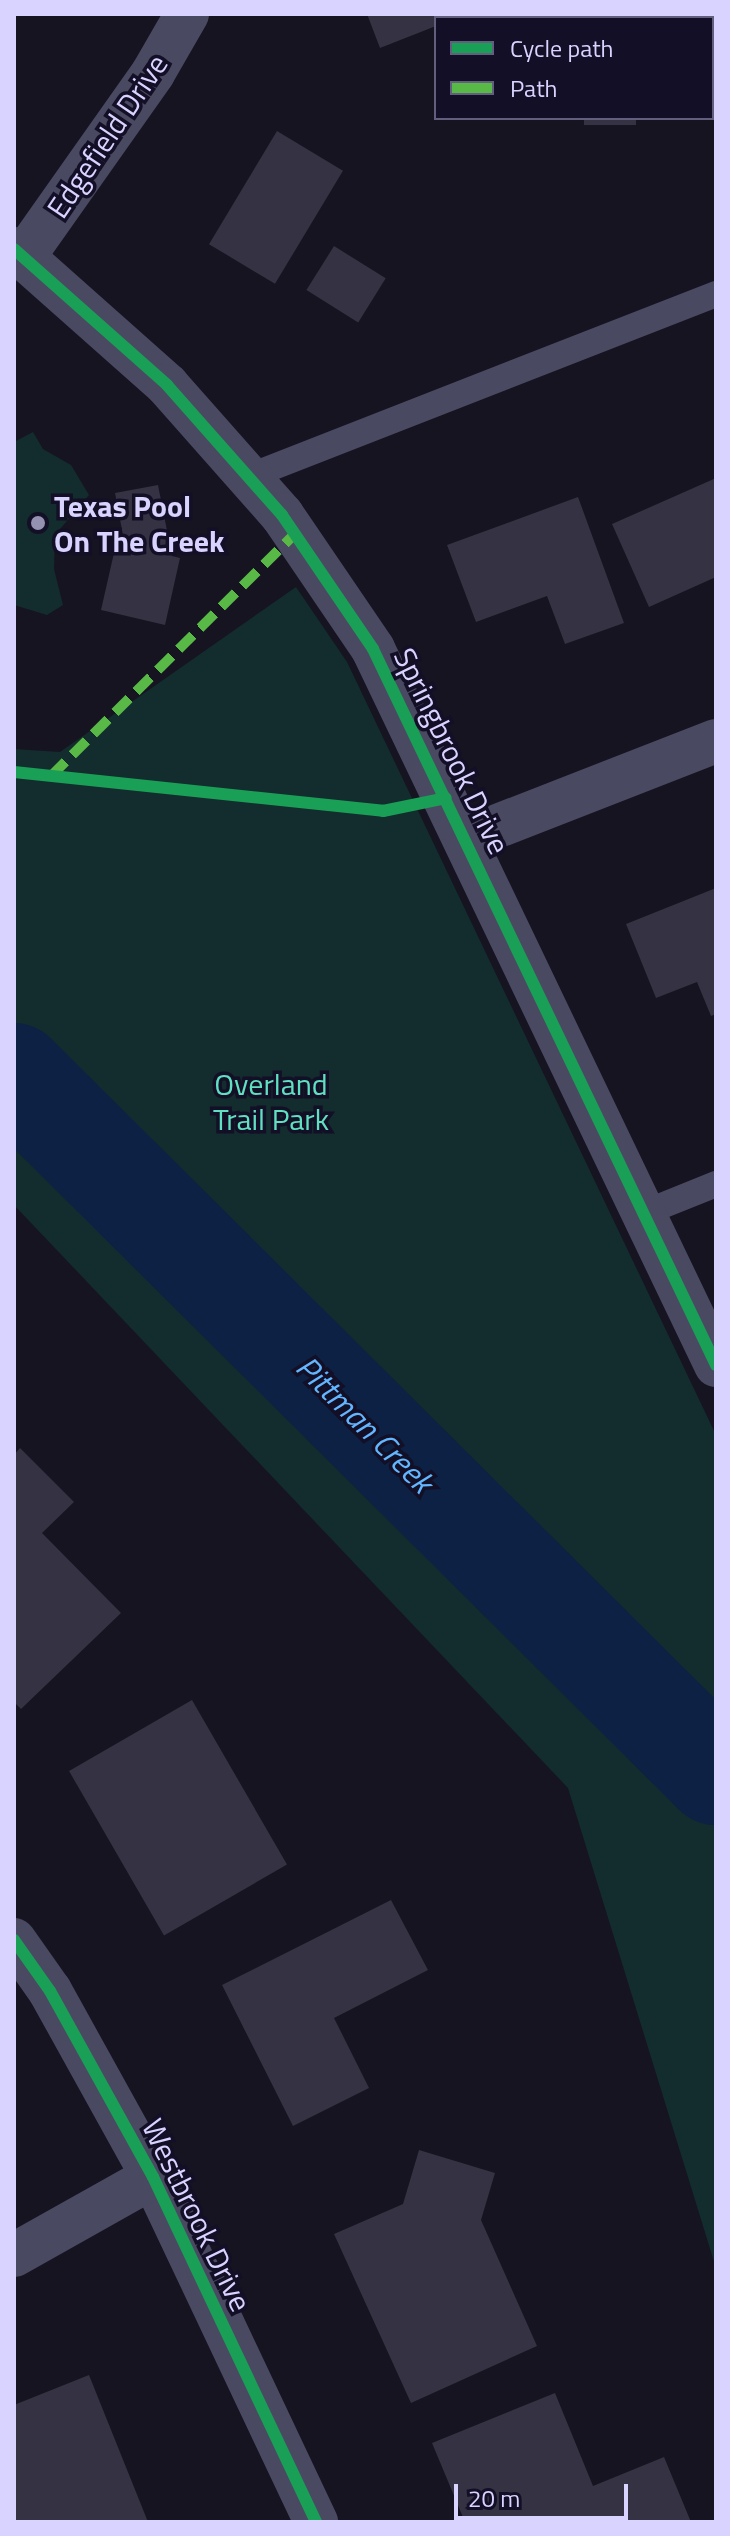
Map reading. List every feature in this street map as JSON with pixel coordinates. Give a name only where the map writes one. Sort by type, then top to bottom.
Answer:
[{"type":"street","name":"Edgefield Drive","points":[[19,252],[153,73],[187,14]]},
{"type":"street","name":"Springbrook Drive","points":[[19,252],[167,385],[282,515],[373,649],[467,838],[716,1365]]},
{"type":"street","points":[[467,838],[716,741]]},
{"type":"street","name":"Westbrook Drive","points":[[14,1940],[50,1991],[153,2177],[316,2522]]},
{"type":"street","points":[[14,2255],[153,2177]]},
{"type":"lane","points":[[248,477],[716,294]]},
{"type":"lane","points":[[644,1213],[716,1184]]},
{"type":"green space","name":"Texas Pool On The Creek","points":[[33,432],[43,449],[71,465],[89,495],[55,535],[54,569],[63,605],[47,615],[14,605],[14,442]]},
{"type":"green space","name":"Overland Trail Park","points":[[296,587],[347,662],[716,1435],[716,2268],[568,1788],[14,1205],[14,749],[60,752]]},
{"type":"building","points":[[367,14],[466,14],[434,16],[434,27],[380,48]]},
{"type":"building","points":[[623,14],[695,14],[695,16]]},
{"type":"building","points":[[584,120],[636,120],[636,125],[584,125]]},
{"type":"building","points":[[277,131],[343,171],[275,284],[209,244]]},
{"type":"building","points":[[334,246],[386,278],[358,322],[306,290]]},
{"type":"building","points":[[716,478],[716,577],[649,607],[612,524]]},
{"type":"building","points":[[158,485],[172,556],[180,558],[165,625],[101,610],[116,544],[125,546],[115,493]]},
{"type":"building","points":[[578,497],[624,623],[565,644],[547,596],[476,622],[447,545]]},
{"type":"building","points":[[716,888],[716,1014],[711,1016],[697,982],[656,998],[626,924]]},
{"type":"building","points":[[20,1448],[74,1502],[42,1533],[121,1613],[21,1709],[14,1702],[14,1455]]},
{"type":"building","points":[[192,1700],[287,1865],[164,1936],[69,1771]]},
{"type":"building","points":[[391,1900],[428,1970],[334,2018],[369,2088],[293,2126],[222,1985]]},
{"type":"building","points":[[419,2150],[495,2173],[481,2220],[537,2346],[411,2403],[334,2234],[403,2204]]},
{"type":"building","points":[[89,2375],[148,2522],[14,2522],[14,2405]]},
{"type":"building","points":[[555,2393],[593,2486],[664,2457],[691,2522],[465,2522],[432,2443]]},
{"type":"waterway","name":"Pittman Creek","points":[[14,1075],[716,1773]]},
{"type":"marked path","points":[[51,776],[295,534]]},
{"type":"cycle path","points":[[14,249],[167,385],[282,515],[373,649],[716,1365]]},
{"type":"cycle path","points":[[14,772],[383,811],[446,798]]},
{"type":"cycle path","points":[[14,1940],[50,1991],[153,2177],[316,2522]]},
{"type":"place","name":"Texas Pool On The Creek","points":[[38,523]]}]
